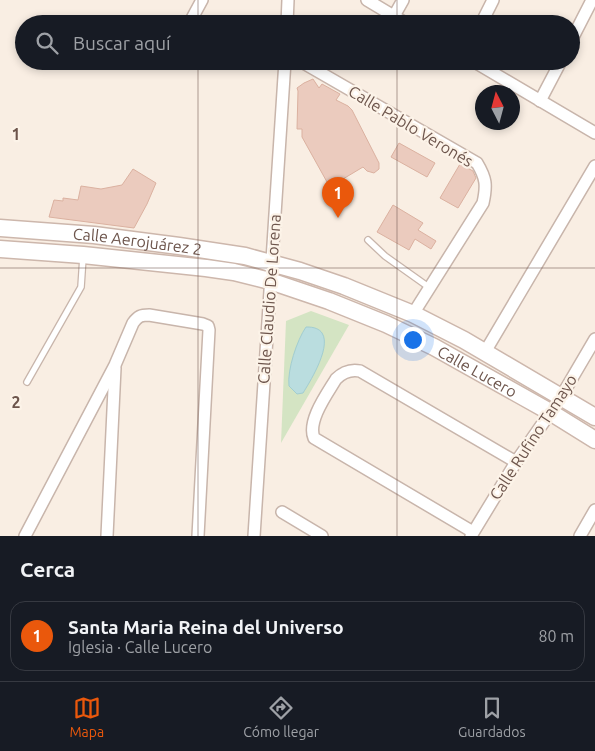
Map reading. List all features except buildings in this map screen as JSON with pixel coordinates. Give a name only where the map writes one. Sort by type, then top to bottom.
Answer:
[{"type":"street","points":[[194,15],[202,0]]},
{"type":"street","points":[[287,15],[288,0]]},
{"type":"street","points":[[367,0],[392,15]]},
{"type":"street","points":[[395,15],[403,0]]},
{"type":"street","points":[[486,15],[493,0]]},
{"type":"street","points":[[580,23],[592,0]]},
{"type":"street","name":"Calle Claudio De Lorena","points":[[254,536],[284,70]]},
{"type":"street","name":"Calle Pablo Veronés","points":[[316,70],[477,163],[484,176],[486,191],[483,203],[413,314]]},
{"type":"street","points":[[487,70],[595,133]]},
{"type":"street","points":[[540,101],[556,70]]},
{"type":"street","points":[[485,352],[595,166]]},
{"type":"street","name":"Calle Aerojuárez 2","points":[[0,228],[94,235],[179,246],[245,256],[272,264]]},
{"type":"street","name":"Calle Aerojuárez 2","points":[[0,249],[83,255],[206,268],[234,272],[270,281]]},
{"type":"street","name":"Calle Lucero","points":[[272,264],[344,286],[413,314],[485,352],[595,417]]},
{"type":"street","name":"Calle Lucero","points":[[270,281],[329,301],[386,324],[451,356],[550,412],[595,440]]},
{"type":"street","points":[[25,536],[115,365],[130,330],[138,317],[149,315],[196,323],[208,326],[210,330],[198,536]]},
{"type":"street","name":"Calle Rufino Tamayo","points":[[472,534],[516,462],[561,397],[595,339]]},
{"type":"street","points":[[107,536],[115,365]]},
{"type":"street","points":[[472,534],[314,438],[312,427],[314,419],[336,379],[340,374],[347,371],[360,371],[516,462]]},
{"type":"street","points":[[584,535],[595,510]]},
{"type":"street","points":[[282,512],[322,536]]},
{"type":"lane","points":[[368,240],[385,256],[430,288]]},
{"type":"lane","points":[[28,382],[81,287],[83,255]]},
{"type":"green space","points":[[311,311],[349,325],[281,443],[286,321]]},
{"type":"water","points":[[306,327],[317,329],[323,335],[324,343],[322,354],[313,376],[303,393],[297,394],[289,386],[291,364],[296,347]]},
{"type":"place","name":"Santa Maria Reina del Universo","points":[[338,218]]}]
